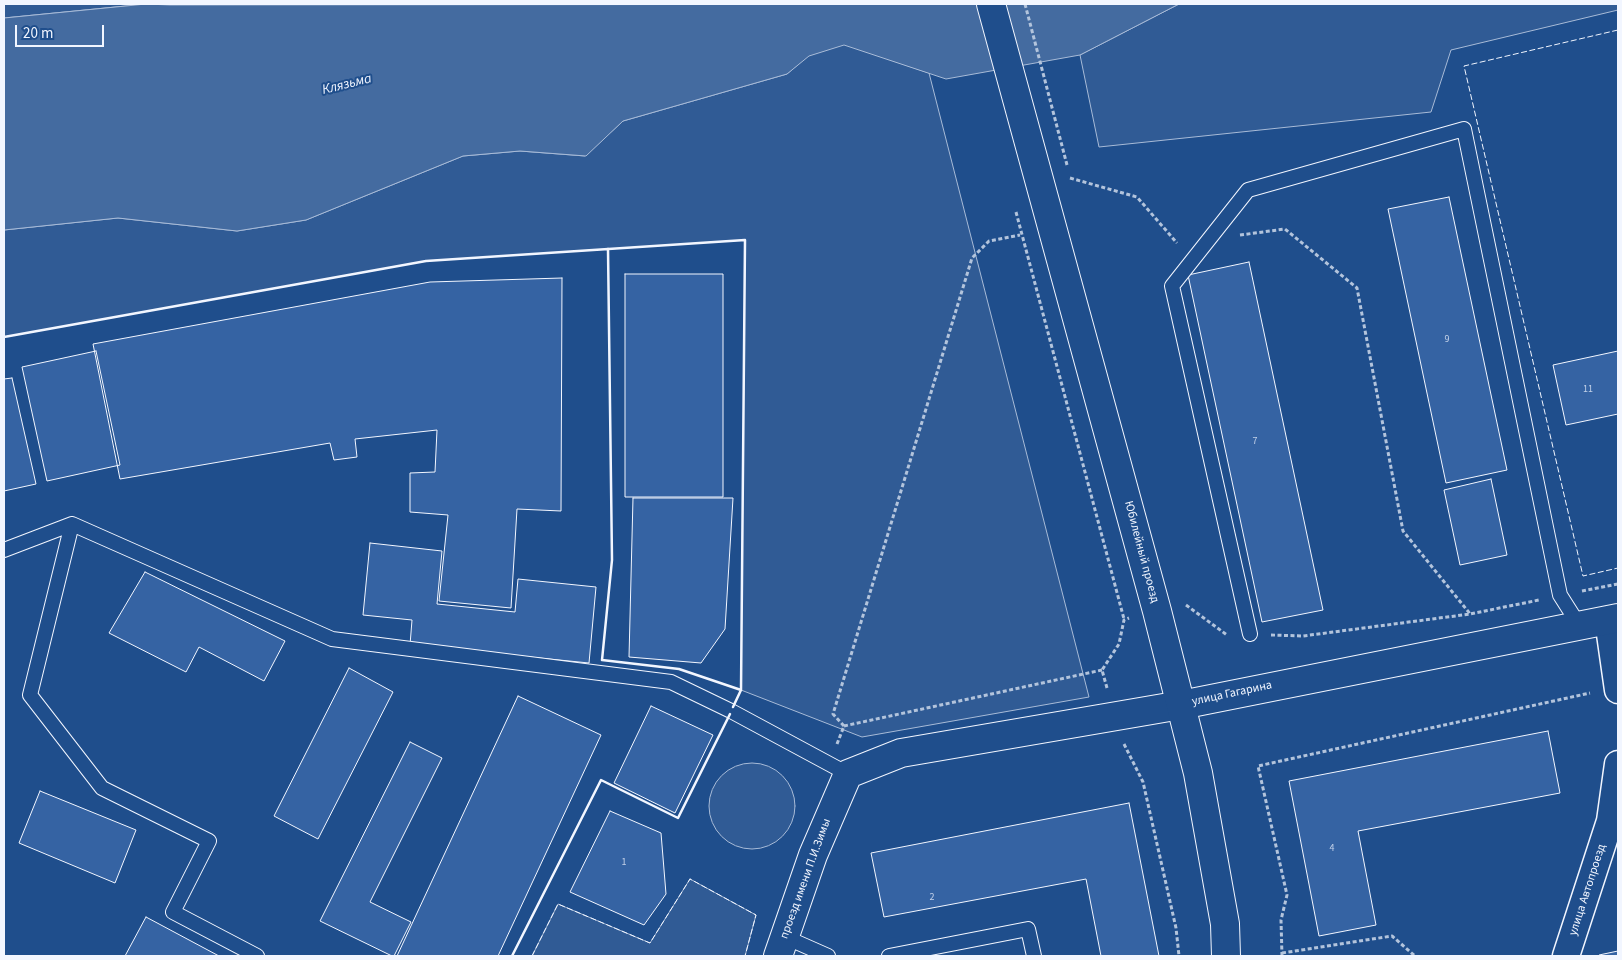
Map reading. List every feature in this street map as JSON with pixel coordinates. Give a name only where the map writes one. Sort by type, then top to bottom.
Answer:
[{"type":"main road","name":"Юбилейный проезд","points":[[991,4],[1157,612],[1198,773],[1225,924],[1226,956]]},
{"type":"main road","name":"улица Гагарина","points":[[848,774],[901,754],[1181,705],[1613,619]]},
{"type":"main road","name":"проезд имени П.И.Зимы","points":[[781,947],[812,855],[848,774]]},
{"type":"street","points":[[1613,619],[1618,688]]},
{"type":"street","name":"улица Автопроезд","points":[[1566,956],[1610,821],[1618,764]]},
{"type":"lane","points":[[1250,634],[1172,286],[1248,190],[1464,129],[1560,595],[1579,625]]},
{"type":"lane","points":[[72,524],[30,695],[102,788],[209,841],[173,912],[257,956]]},
{"type":"lane","points":[[4,550],[72,524],[332,639],[671,682],[732,710],[848,774]]},
{"type":"lane","points":[[889,956],[1028,929],[1034,956]]},
{"type":"lane","points":[[781,947],[828,956]]},
{"type":"path","points":[[1024,4],[1064,144]]},
{"type":"path","points":[[1070,178],[1137,196],[1192,261]]},
{"type":"path","points":[[1015,207],[1020,236],[1124,620],[1119,644],[1102,670],[844,726],[833,714],[972,258],[989,241],[1020,236]]},
{"type":"path","points":[[1210,239],[1285,229],[1357,288],[1403,531],[1470,614]]},
{"type":"path","points":[[1124,620],[1184,603],[1227,635],[1302,636],[1470,614],[1618,584]]},
{"type":"path","points":[[1102,670],[1127,754],[1143,782],[1176,928],[1179,956]]},
{"type":"path","points":[[1415,956],[1392,936],[1282,955],[1281,920],[1287,895],[1258,766],[1618,688]]},
{"type":"shaded area","points":[[4,4],[146,4],[4,18]]},
{"type":"shaded area","points":[[1179,4],[1618,4],[1618,10],[1451,50],[1431,112],[1099,147],[1080,55]]},
{"type":"shaded area","points":[[844,44],[929,73],[1089,697],[862,737],[741,690],[745,240],[426,261],[4,337],[4,230],[118,218],[237,231],[306,220],[463,156],[520,151],[585,156],[623,121],[787,74],[809,55]]},
{"type":"shaded area","points":[[744,763],[760,763],[769,766],[783,775],[792,789],[795,806],[792,823],[783,837],[769,846],[760,849],[744,849],[728,842],[716,830],[709,814],[709,798],[716,782],[728,770]]},
{"type":"shaded area","points":[[690,879],[756,915],[745,956],[532,956],[558,904],[650,943]]},
{"type":"water","name":"Клязьма","points":[[146,4],[1179,4],[1080,55],[946,79],[844,45],[809,56],[787,74],[623,121],[586,156],[520,151],[463,156],[306,220],[237,231],[118,218],[4,230],[4,18]]},
{"type":"building","points":[[1449,197],[1507,470],[1446,483],[1388,209]]},
{"type":"building","points":[[1249,262],[1323,610],[1262,622],[1188,275]]},
{"type":"building","points":[[625,274],[723,274],[723,497],[625,497]]},
{"type":"building","points":[[562,278],[561,511],[517,509],[511,608],[439,601],[448,515],[410,512],[410,473],[435,472],[437,430],[355,439],[357,457],[334,460],[330,443],[120,479],[93,344],[430,282]]},
{"type":"building","points":[[96,351],[120,465],[47,481],[22,367]]},
{"type":"building","points":[[1618,351],[1618,414],[1566,425],[1553,365]]},
{"type":"building","points":[[12,378],[36,484],[4,491],[4,379]]},
{"type":"building","points":[[1491,479],[1507,555],[1460,565],[1444,490]]},
{"type":"building","points":[[633,498],[733,498],[725,629],[701,663],[629,657]]},
{"type":"building","points":[[370,543],[442,551],[437,604],[515,612],[518,579],[596,587],[589,663],[410,645],[412,620],[363,615]]},
{"type":"building","points":[[145,572],[285,641],[264,681],[199,647],[186,672],[109,633]]},
{"type":"building","points":[[349,668],[393,692],[318,839],[274,816]]},
{"type":"building","points":[[518,696],[601,735],[498,956],[397,956]]},
{"type":"building","points":[[651,706],[713,735],[675,813],[614,783]]},
{"type":"building","points":[[1548,731],[1560,793],[1358,831],[1376,925],[1319,936],[1289,781]]},
{"type":"building","points":[[410,742],[442,758],[370,902],[411,922],[394,956],[392,956],[320,921]]},
{"type":"building","points":[[40,791],[136,830],[115,883],[19,843]]},
{"type":"building","points":[[1129,803],[1159,956],[1101,956],[1086,879],[884,917],[871,853]]},
{"type":"building","points":[[610,811],[661,833],[666,894],[644,925],[570,892]]},
{"type":"building","points":[[146,917],[219,956],[125,956]]},
{"type":"building","points":[[1618,951],[1618,956],[1599,956],[1599,955]]},
{"type":"fence","points":[[1618,30],[1464,66],[1583,576],[1618,568]]},
{"type":"fence","points":[[532,956],[558,904],[650,943],[690,879],[756,915],[745,956]]},
{"type":"wall","points":[[4,337],[426,261],[745,240],[741,690],[733,707]]},
{"type":"wall","points":[[608,249],[612,560],[602,660],[679,669],[741,690]]},
{"type":"wall","points":[[512,956],[601,780],[678,818],[730,714]]}]
